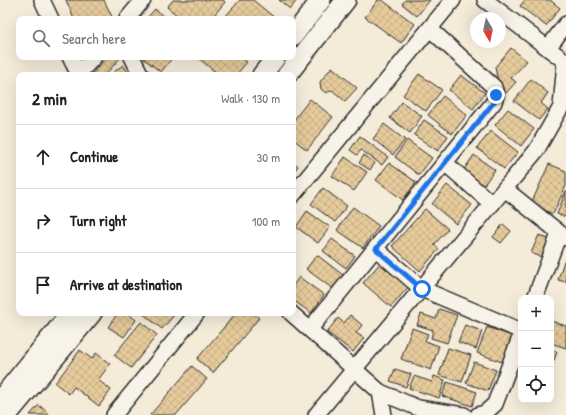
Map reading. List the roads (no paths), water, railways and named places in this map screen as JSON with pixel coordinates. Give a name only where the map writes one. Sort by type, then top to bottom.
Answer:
[{"type":"street","points":[[42,0],[50,16]]},
{"type":"street","points":[[130,16],[143,0]]},
{"type":"street","points":[[296,32],[321,0]]},
{"type":"street","points":[[289,72],[346,0]]},
{"type":"street","points":[[296,192],[453,0]]},
{"type":"street","points":[[316,415],[536,151],[564,106],[565,62],[485,0]]},
{"type":"street","points":[[548,48],[566,24]]},
{"type":"street","points":[[310,329],[494,102],[496,95],[494,87],[430,29]]},
{"type":"street","points":[[72,60],[78,72]]},
{"type":"street","points":[[81,72],[91,60]]},
{"type":"street","points":[[134,60],[140,72]]},
{"type":"street","points":[[264,72],[274,60]]},
{"type":"street","points":[[445,163],[492,204]]},
{"type":"street","points":[[505,189],[563,236],[536,295]]},
{"type":"street","points":[[376,249],[422,289],[518,330]]},
{"type":"street","points":[[0,400],[69,316]]},
{"type":"street","points":[[7,415],[90,316]]},
{"type":"street","points":[[114,415],[195,316]]},
{"type":"street","points":[[295,316],[380,392],[418,408],[464,415]]},
{"type":"street","points":[[478,415],[485,413],[495,404],[518,342]]},
{"type":"street","points":[[380,392],[384,415]]}]
